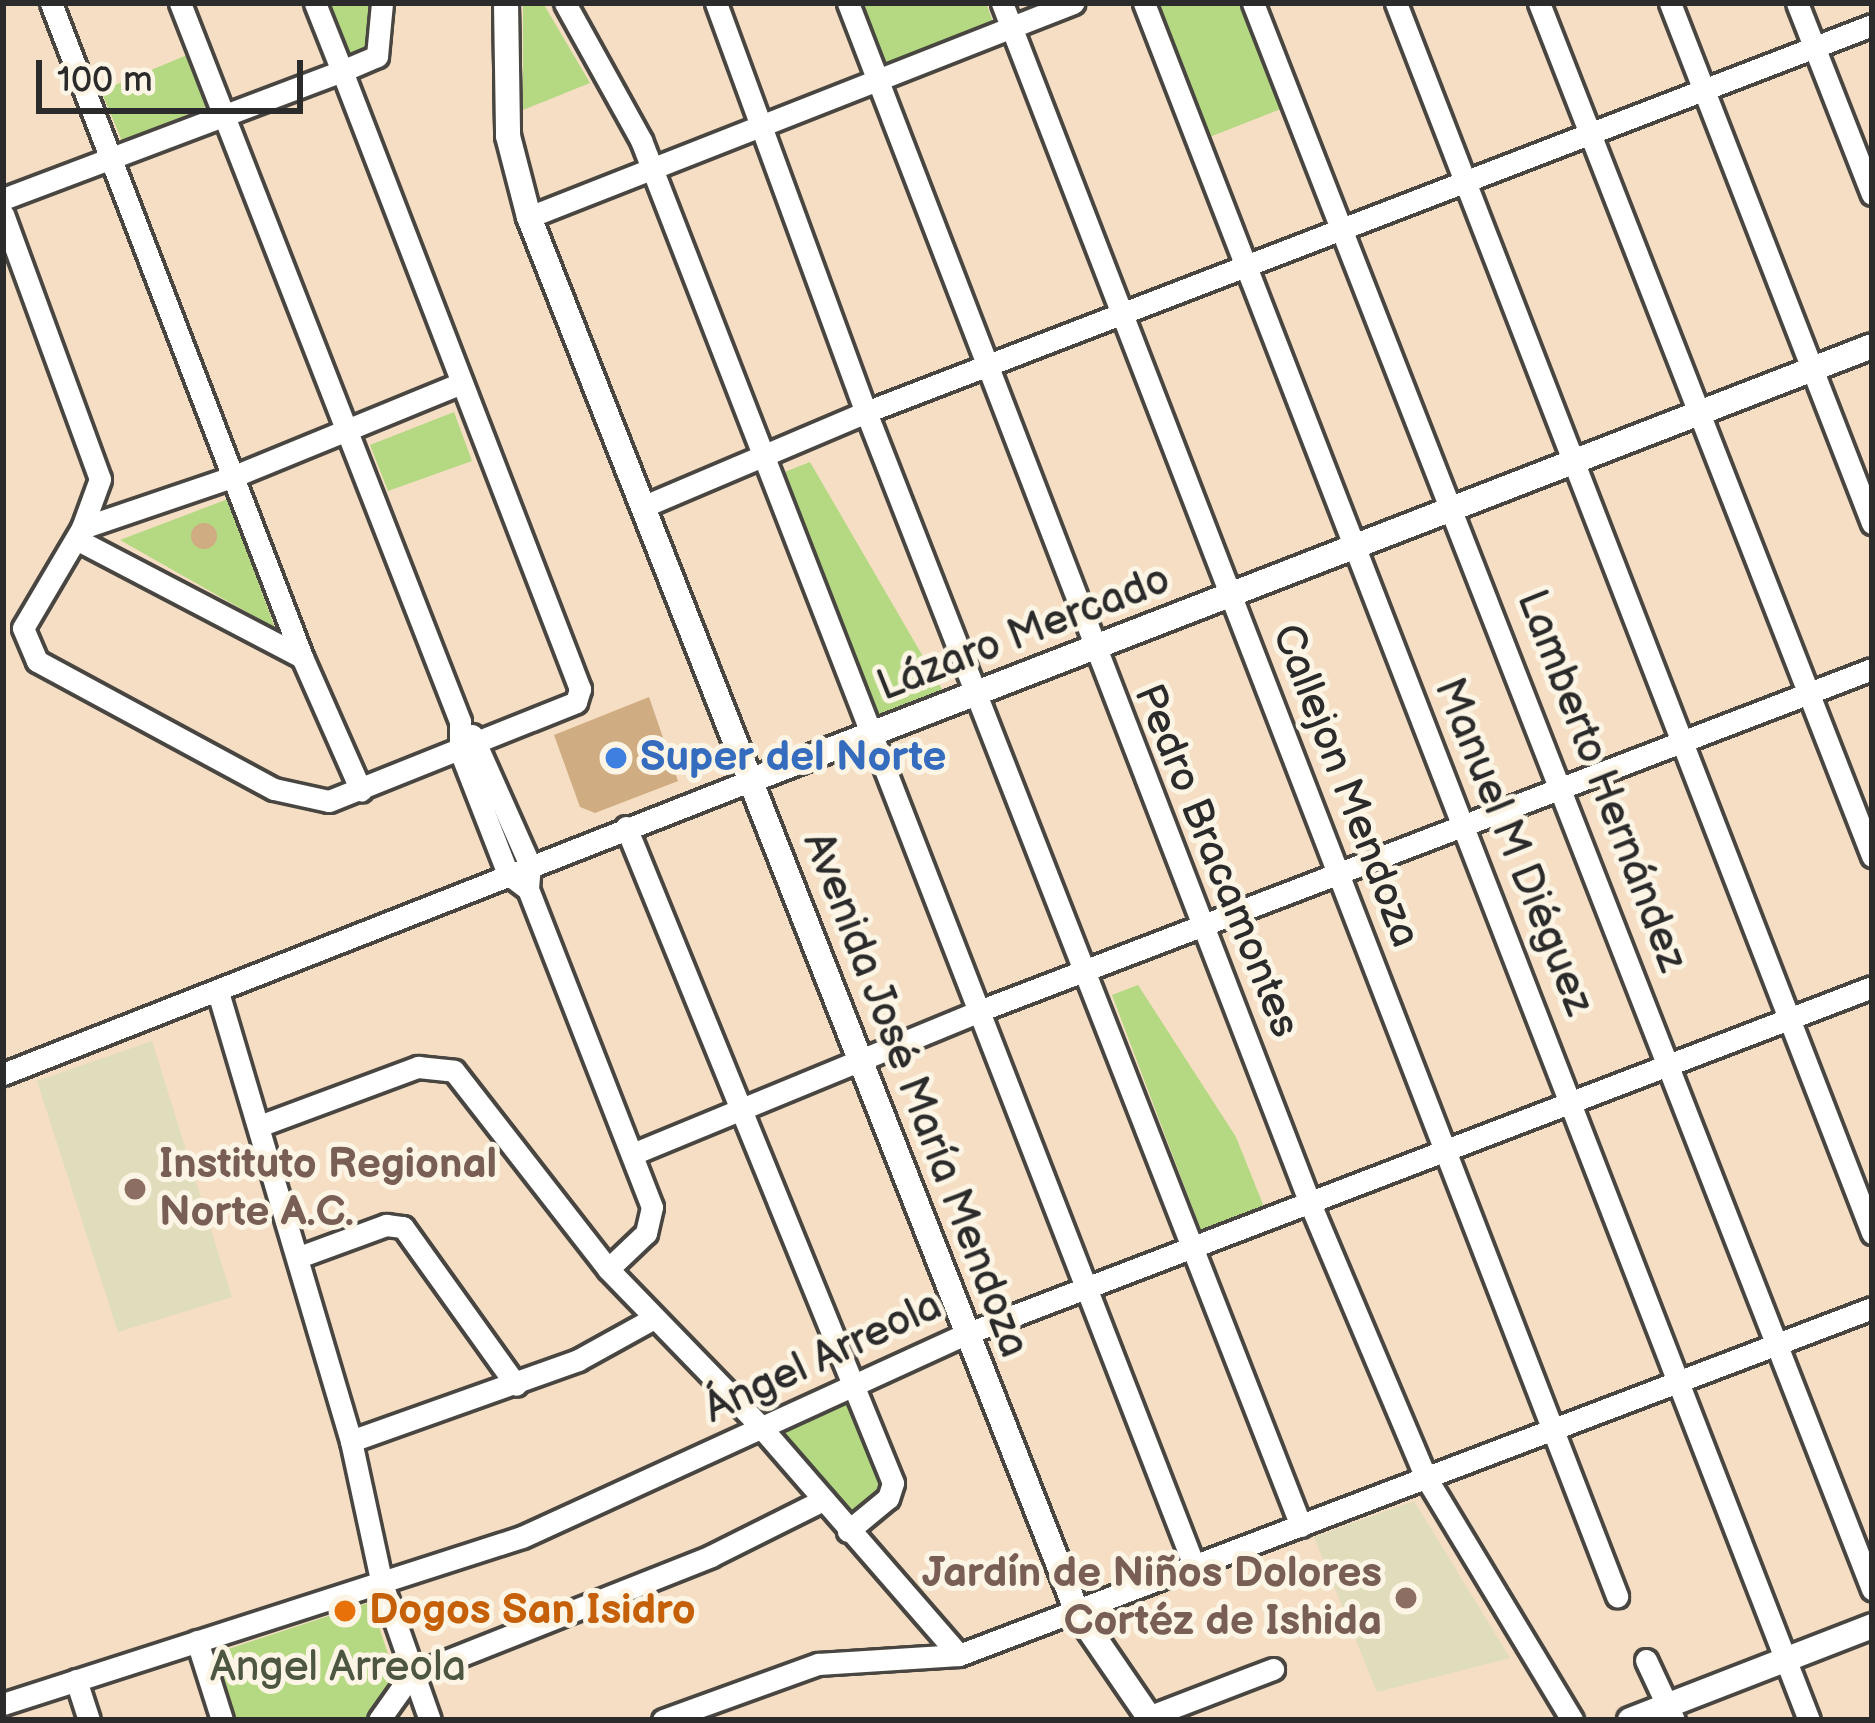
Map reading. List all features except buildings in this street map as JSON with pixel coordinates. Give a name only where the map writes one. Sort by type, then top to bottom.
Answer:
[{"type":"street","points":[[51,3],[302,657],[362,791]]},
{"type":"street","points":[[181,3],[470,747],[508,874],[528,889]]},
{"type":"street","points":[[3,214],[97,459],[96,498],[23,628],[37,661],[287,794],[329,801],[470,747],[580,697],[315,3]]},
{"type":"street","points":[[3,200],[376,56],[382,3]]},
{"type":"street","name":"Avenida José María Mendoza","points":[[506,3],[508,136],[529,217],[647,505],[963,1335],[1077,1612],[1149,1718]]},
{"type":"street","points":[[565,3],[652,169],[1195,1568]]},
{"type":"street","points":[[716,3],[866,412],[1196,1246],[1300,1526]]},
{"type":"street","name":"Pedro Bracamontes","points":[[848,3],[1091,651],[1309,1201],[1425,1476],[1572,1720]]},
{"type":"street","name":"Callejon Mendoza","points":[[1002,3],[1232,596],[1334,877],[1448,1150],[1617,1595]]},
{"type":"street","points":[[529,217],[1072,3]]},
{"type":"street","name":"Manuel M Diéguez","points":[[1144,3],[1242,268],[1682,1379],[1809,1720]]},
{"type":"street","name":"Lamberto Hernández","points":[[1253,3],[1346,228],[1872,1588]]},
{"type":"street","points":[[1396,3],[1872,1233]]},
{"type":"street","points":[[1539,3],[1872,856]]},
{"type":"street","points":[[1670,3],[1872,523]]},
{"type":"street","points":[[1797,3],[1872,194]]},
{"type":"street","points":[[647,505],[866,412],[1872,25]]},
{"type":"street","name":"Lázaro Mercado","points":[[3,1074],[626,827],[1872,346]]},
{"type":"street","points":[[79,534],[348,432],[461,383]]},
{"type":"street","points":[[79,534],[302,657]]},
{"type":"street","points":[[635,1154],[979,1010],[1872,669]]},
{"type":"street","points":[[470,747],[530,865],[528,889],[635,1154],[653,1222],[608,1269]]},
{"type":"street","points":[[626,827],[893,1492],[848,1531]]},
{"type":"street","name":"Ángel Arreola","points":[[3,1704],[382,1584],[614,1500],[760,1426],[963,1335],[1872,988]]},
{"type":"street","points":[[218,992],[351,1441],[382,1584],[430,1720]]},
{"type":"street","points":[[259,1126],[418,1067],[454,1071],[608,1269],[760,1426],[959,1654]]},
{"type":"street","points":[[299,1257],[386,1225],[403,1227],[516,1385]]},
{"type":"street","points":[[663,1720],[818,1664],[959,1654],[1872,1308]]},
{"type":"street","points":[[351,1441],[516,1385],[654,1318]]},
{"type":"street","points":[[380,1720],[411,1675],[711,1556],[823,1500]]},
{"type":"street","points":[[1630,1720],[1670,1713],[1872,1626]]},
{"type":"street","points":[[196,1641],[222,1720]]},
{"type":"street","points":[[1646,1660],[1670,1713]]},
{"type":"street","points":[[1149,1718],[1273,1669]]},
{"type":"street","points":[[76,1680],[89,1720]]},
{"type":"shaded area","name":"Instituto Regional Norte A.C.","points":[[152,1041],[232,1297],[118,1332],[37,1081]]},
{"type":"shaded area","name":"Jardín de Niños Dolores Cortéz de Ishida","points":[[1414,1501],[1510,1658],[1377,1692],[1314,1537]]},
{"type":"green space","points":[[326,3],[373,3],[372,38],[351,66]]},
{"type":"green space","points":[[523,3],[543,3],[590,83],[523,110]]},
{"type":"green space","points":[[862,3],[986,3],[993,22],[885,63]]},
{"type":"green space","points":[[1154,3],[1245,3],[1286,107],[1207,138]]},
{"type":"green space","points":[[187,55],[208,106],[122,141],[101,91]]},
{"type":"green space","points":[[454,412],[472,461],[388,491],[370,445]]},
{"type":"green space","points":[[810,462],[943,691],[878,716],[782,473]]},
{"type":"green space","points":[[228,499],[275,628],[120,540]]},
{"type":"green space","points":[[1138,985],[1236,1137],[1264,1207],[1202,1233],[1112,995]]},
{"type":"green space","points":[[850,1397],[888,1486],[849,1514],[777,1432]]},
{"type":"green space","name":"Angel Arreola","points":[[371,1602],[396,1679],[367,1720],[235,1720],[213,1654]]},
{"type":"place","name":"Super del Norte","points":[[616,758]]},
{"type":"place","name":"Instituto Regional Norte A.C.","points":[[135,1189]]},
{"type":"place","name":"Jardín de Niños Dolores Cortéz de Ishida","points":[[1406,1598]]},
{"type":"place","name":"Dogos San Isidro","points":[[345,1611]]}]
